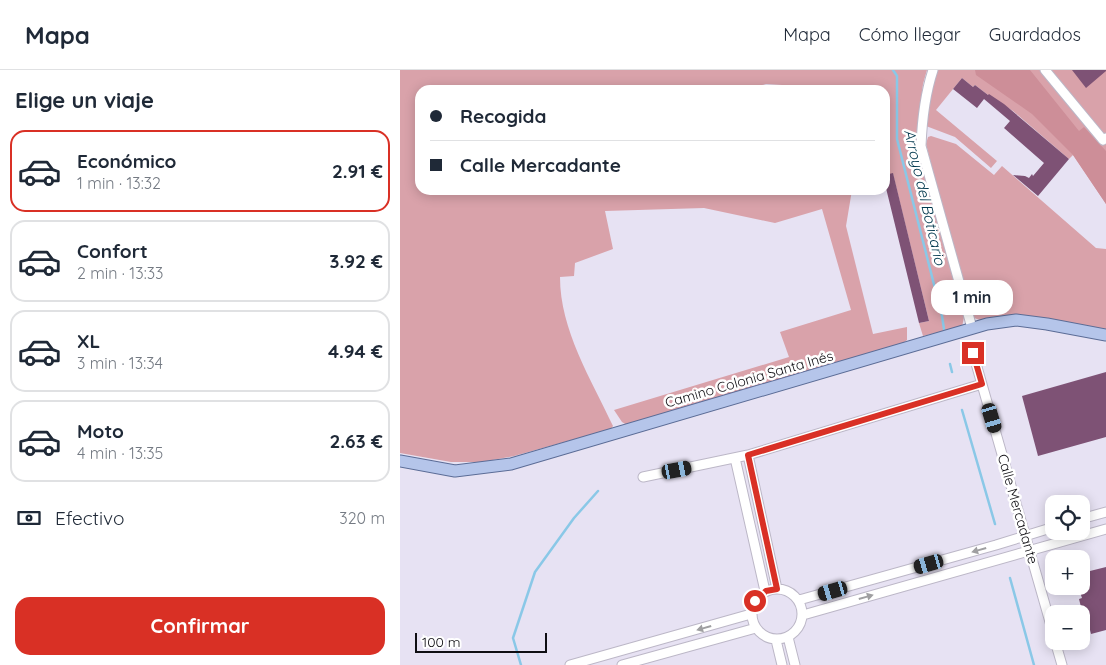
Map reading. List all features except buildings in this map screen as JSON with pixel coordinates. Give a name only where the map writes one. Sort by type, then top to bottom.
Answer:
[{"type":"main road","name":"Camino Colonia Santa Inés","points":[[400,461],[456,470],[511,464],[987,324],[1016,320],[1106,335]]},
{"type":"street","points":[[933,70],[921,129],[921,146],[972,328]]},
{"type":"street","points":[[1046,70],[1103,140],[1106,138]]},
{"type":"street","name":"Calle Mercadante","points":[[973,353],[1045,605]]},
{"type":"street","points":[[643,477],[748,455],[982,384]]},
{"type":"street","points":[[748,455],[777,589]]},
{"type":"street","points":[[735,458],[766,591]]},
{"type":"street","points":[[1090,516],[1106,512]]},
{"type":"street","points":[[803,615],[1106,529]]},
{"type":"street","points":[[799,600],[1045,530]]},
{"type":"street","points":[[777,589],[789,592],[799,600],[803,615],[799,628],[788,637],[776,640],[765,637],[756,628],[751,614],[755,601],[766,591],[777,589]]},
{"type":"street","points":[[570,665],[751,614]]},
{"type":"street","points":[[622,665],[756,628]]},
{"type":"street","points":[[788,637],[795,665]]},
{"type":"street","points":[[776,640],[782,665]]},
{"type":"street","points":[[1058,650],[1062,665]]},
{"type":"shaded area","points":[[400,70],[927,70],[923,84],[917,136],[920,161],[964,317],[962,327],[923,336],[919,323],[929,321],[893,174],[890,174],[890,85],[415,85],[415,195],[851,195],[846,226],[873,334],[907,327],[907,340],[902,344],[627,425],[622,422],[614,410],[789,357],[780,332],[851,310],[822,209],[775,223],[704,208],[605,211],[613,249],[575,263],[574,276],[560,277],[561,297],[571,335],[578,354],[613,426],[611,429],[514,456],[482,462],[451,462],[400,453]]},
{"type":"shaded area","points":[[938,70],[1106,70],[1106,204],[1073,155],[1069,159],[1013,111],[975,85],[973,87],[962,78],[936,110],[997,161],[991,168],[955,137],[926,126],[932,86]]},
{"type":"shaded area","points":[[975,70],[1030,70],[1079,131],[1084,127],[1106,151],[1106,204],[1073,155],[1032,114],[976,75]]},
{"type":"shaded area","points":[[931,136],[956,144],[994,175],[1002,166],[1096,248],[1106,249],[1106,330],[994,318],[980,320],[974,318],[926,144],[928,137]]},
{"type":"waterway","name":"Arroyo del Boticario","points":[[893,70],[897,76],[897,139],[944,329]]},
{"type":"waterway","points":[[950,364],[952,372]]},
{"type":"waterway","name":"Arroyo del Boticario","points":[[962,410],[995,524]]},
{"type":"waterway","points":[[521,665],[513,638],[535,572],[574,518],[598,491]]},
{"type":"waterway","points":[[1010,578],[1034,665]]},
{"type":"route","points":[[755,601],[766,591],[777,589],[748,455],[982,384],[973,353]]}]
